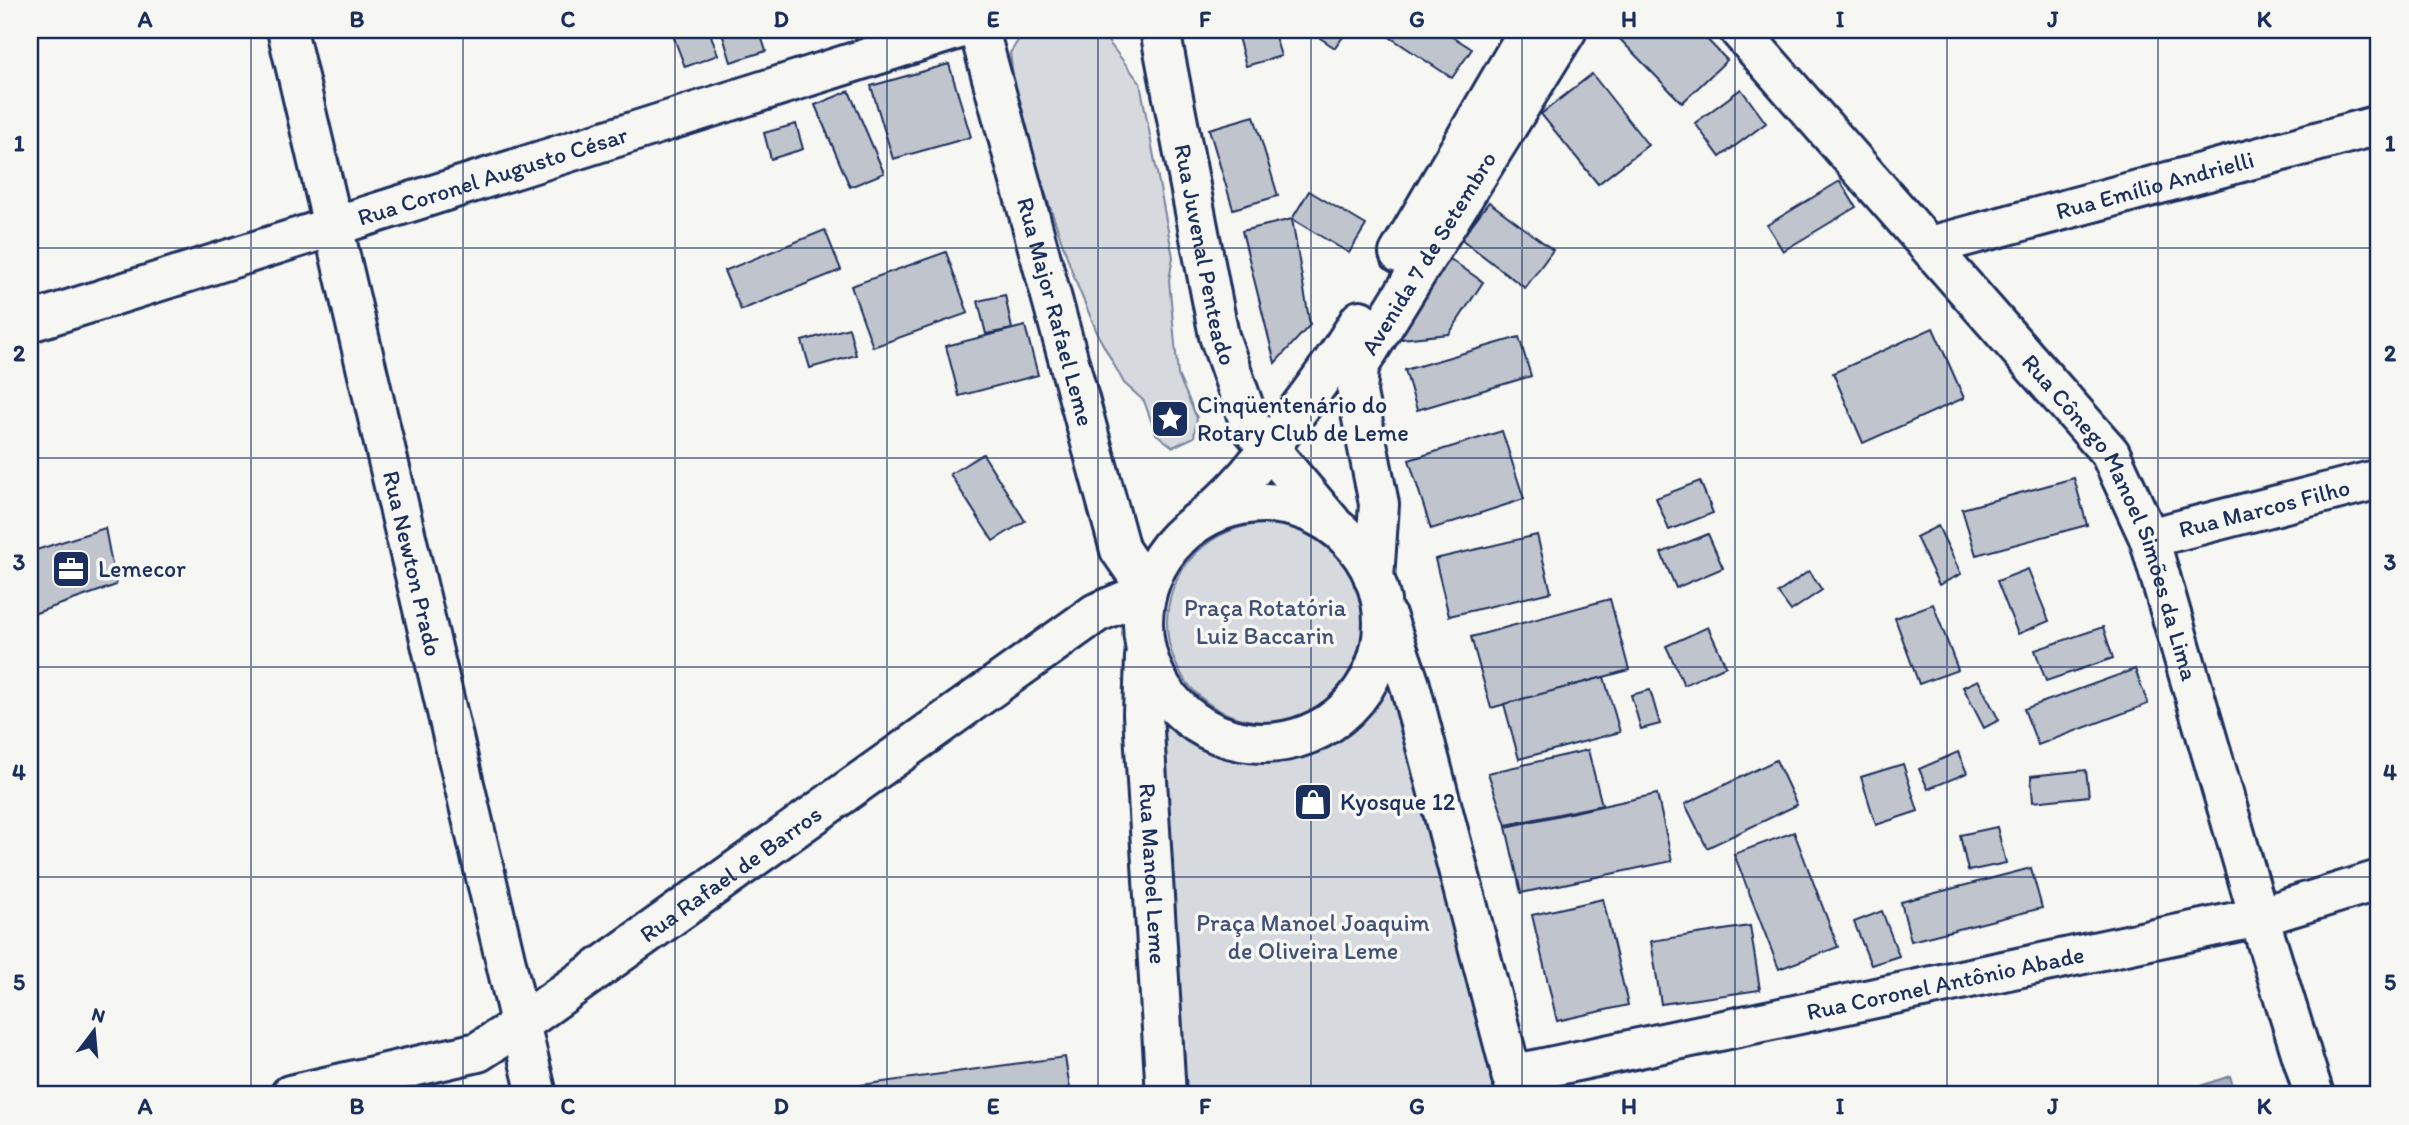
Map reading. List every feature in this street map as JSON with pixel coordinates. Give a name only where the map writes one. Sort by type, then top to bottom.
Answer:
[{"type":"street","name":"Rua Newton Prado","points":[[287,30],[537,1095]]},
{"type":"street","name":"Rua Coronel Augusto César","points":[[30,322],[956,30]]},
{"type":"street","name":"Rua Major Rafael Leme","points":[[979,30],[1120,550],[1147,590]]},
{"type":"street","name":"Rua Juvenal Penteado","points":[[1160,30],[1219,336],[1251,427],[1337,529]]},
{"type":"street","name":"Avenida 7 de Setembro","points":[[1192,526],[1233,492],[1269,450],[1342,350],[1530,30]]},
{"type":"street","name":"Avenida 7 de Setembro","points":[[1378,591],[1379,503],[1357,393],[1359,366],[1567,30]]},
{"type":"street","name":"Rua Cônego Manoel Simões da Lima","points":[[1739,30],[2110,453],[2149,538],[2259,917],[2314,1095]]},
{"type":"street","name":"Rua Emílio Andrielli","points":[[1930,246],[2379,125]]},
{"type":"street","name":"Rua Marcos Filho","points":[[2149,538],[2379,479]]},
{"type":"street","points":[[1378,591],[1382,640],[1378,659],[1362,691],[1325,726],[1288,741],[1242,741],[1219,735],[1198,724],[1180,710],[1165,693],[1153,673],[1146,651],[1142,622],[1147,590],[1164,554],[1192,526],[1226,508],[1265,503],[1303,510],[1337,529],[1359,551],[1378,591],[1410,685],[1514,1085]]},
{"type":"street","name":"Rua Rafael de Barros","points":[[290,1095],[478,1052],[1096,613],[1147,590]]},
{"type":"street","name":"Rua Manoel Leme","points":[[1146,651],[1143,714],[1166,1095]]},
{"type":"street","name":"Rua Coronel Antônio Abade","points":[[1514,1085],[2259,917],[2379,880]]},
{"type":"green space","points":[[1040,30],[1088,30],[1107,40],[1140,83],[1173,257],[1169,280],[1178,375],[1197,418],[1194,437],[1173,447],[1156,434],[1144,401],[1124,383],[1099,337],[1075,280],[1018,113],[1010,53],[1021,36]]},
{"type":"green space","name":"Praça Rotatória Luiz Baccarin","points":[[1266,524],[1304,532],[1336,553],[1357,585],[1365,623],[1357,661],[1336,693],[1304,714],[1266,722],[1228,714],[1196,693],[1175,661],[1167,623],[1175,585],[1196,553],[1228,532]]},
{"type":"green space","name":"Praça Manoel Joaquim de Oliveira Leme","points":[[1395,641],[1517,1095],[1166,1095],[1158,686],[1186,719],[1210,736],[1240,746],[1274,750],[1336,725]]},
{"type":"shaded area","points":[[2230,1076],[2236,1095],[2173,1095]]},
{"type":"building","points":[[671,30],[709,30],[718,55],[685,67]]},
{"type":"building","points":[[721,30],[759,30],[766,51],[731,62]]},
{"type":"building","points":[[1236,30],[1273,30],[1281,56],[1246,66]]},
{"type":"building","points":[[1308,30],[1348,30],[1335,48]]},
{"type":"building","points":[[1379,30],[1442,30],[1472,49],[1452,78]]},
{"type":"building","points":[[1611,30],[1698,30],[1727,60],[1682,103]]},
{"type":"building","points":[[949,64],[971,137],[893,159],[871,86]]},
{"type":"building","points":[[1592,74],[1648,145],[1598,184],[1541,114]]},
{"type":"building","points":[[1741,89],[1766,123],[1720,157],[1695,123]]},
{"type":"building","points":[[849,91],[884,173],[850,187],[815,105]]},
{"type":"building","points":[[1254,116],[1278,196],[1233,209],[1209,129]]},
{"type":"building","points":[[796,124],[803,149],[771,159],[764,133]]},
{"type":"building","points":[[1840,181],[1856,207],[1783,251],[1767,225]]},
{"type":"building","points":[[1309,191],[1366,225],[1349,253],[1292,219]]},
{"type":"building","points":[[1489,202],[1553,250],[1525,288],[1461,239]]},
{"type":"building","points":[[1292,219],[1310,325],[1275,363],[1242,231]]},
{"type":"building","points":[[825,230],[841,270],[741,310],[724,271]]},
{"type":"building","points":[[946,252],[968,313],[873,347],[851,286]]},
{"type":"building","points":[[1443,254],[1483,282],[1449,334],[1382,341]]},
{"type":"building","points":[[1005,295],[1012,329],[986,334],[978,301]]},
{"type":"building","points":[[1025,326],[1038,375],[959,396],[946,346]]},
{"type":"building","points":[[849,328],[856,355],[810,368],[802,341]]},
{"type":"building","points":[[1933,328],[1964,398],[1863,443],[1833,373]]},
{"type":"building","points":[[1519,337],[1531,376],[1417,410],[1405,370]]},
{"type":"building","points":[[1502,431],[1524,499],[1431,529],[1409,460]]},
{"type":"building","points":[[983,454],[1025,521],[993,541],[950,474]]},
{"type":"building","points":[[2074,478],[2087,525],[1976,555],[1962,509]]},
{"type":"building","points":[[1700,481],[1713,513],[1669,530],[1656,498]]},
{"type":"building","points":[[1938,526],[1961,574],[1939,585],[1916,537]]},
{"type":"building","name":"Lemecor","points":[[105,528],[116,585],[30,615],[30,552]]},
{"type":"building","points":[[1708,534],[1723,568],[1676,588],[1661,553]]},
{"type":"building","points":[[1537,535],[1551,592],[1449,616],[1435,559]]},
{"type":"building","points":[[2028,569],[2049,621],[2018,634],[1997,581]]},
{"type":"building","points":[[1809,571],[1822,590],[1791,611],[1778,593]]},
{"type":"building","points":[[1610,599],[1629,670],[1491,708],[1471,637]]},
{"type":"building","points":[[1933,604],[1958,670],[1919,684],[1895,618]]},
{"type":"building","points":[[1708,627],[1726,666],[1684,685],[1666,646]]},
{"type":"building","points":[[2103,627],[2113,658],[2046,681],[2035,650]]},
{"type":"building","points":[[2135,669],[2148,704],[2038,745],[2024,709]]},
{"type":"building","points":[[1604,677],[1620,732],[1519,759],[1504,704]]},
{"type":"building","points":[[1978,680],[1999,720],[1984,728],[1963,687]]},
{"type":"building","points":[[1650,690],[1660,724],[1641,729],[1631,695]]},
{"type":"building","points":[[1588,750],[1602,805],[1506,825],[1488,773]]},
{"type":"building","points":[[1958,752],[1967,773],[1928,789],[1919,769]]},
{"type":"building","points":[[1776,760],[1797,805],[1707,848],[1685,804]]},
{"type":"building","points":[[1903,764],[1918,811],[1876,825],[1861,777]]},
{"type":"building","points":[[2086,770],[2089,796],[2033,802],[2031,776]]},
{"type":"building","points":[[1657,794],[1672,861],[1521,893],[1506,827]]},
{"type":"building","points":[[1997,827],[2006,863],[1968,871],[1960,835]]},
{"type":"building","points":[[1794,832],[1838,947],[1779,969],[1734,854]]},
{"type":"building","points":[[2031,868],[2042,908],[1911,941],[1901,902]]},
{"type":"building","points":[[1603,899],[1628,1005],[1557,1021],[1532,915]]},
{"type":"building","points":[[1882,911],[1899,956],[1871,965],[1854,922]]},
{"type":"building","points":[[1750,926],[1760,990],[1661,1004],[1651,941]]},
{"type":"building","points":[[1065,1057],[1071,1095],[862,1095],[861,1085]]},
{"type":"place","name":"Cinqüentenário do Rotary Club de Leme","points":[[1170,419]]},
{"type":"place","name":"Lemecor","points":[[71,569]]},
{"type":"place","name":"Kyosque 12","points":[[1313,802]]}]
